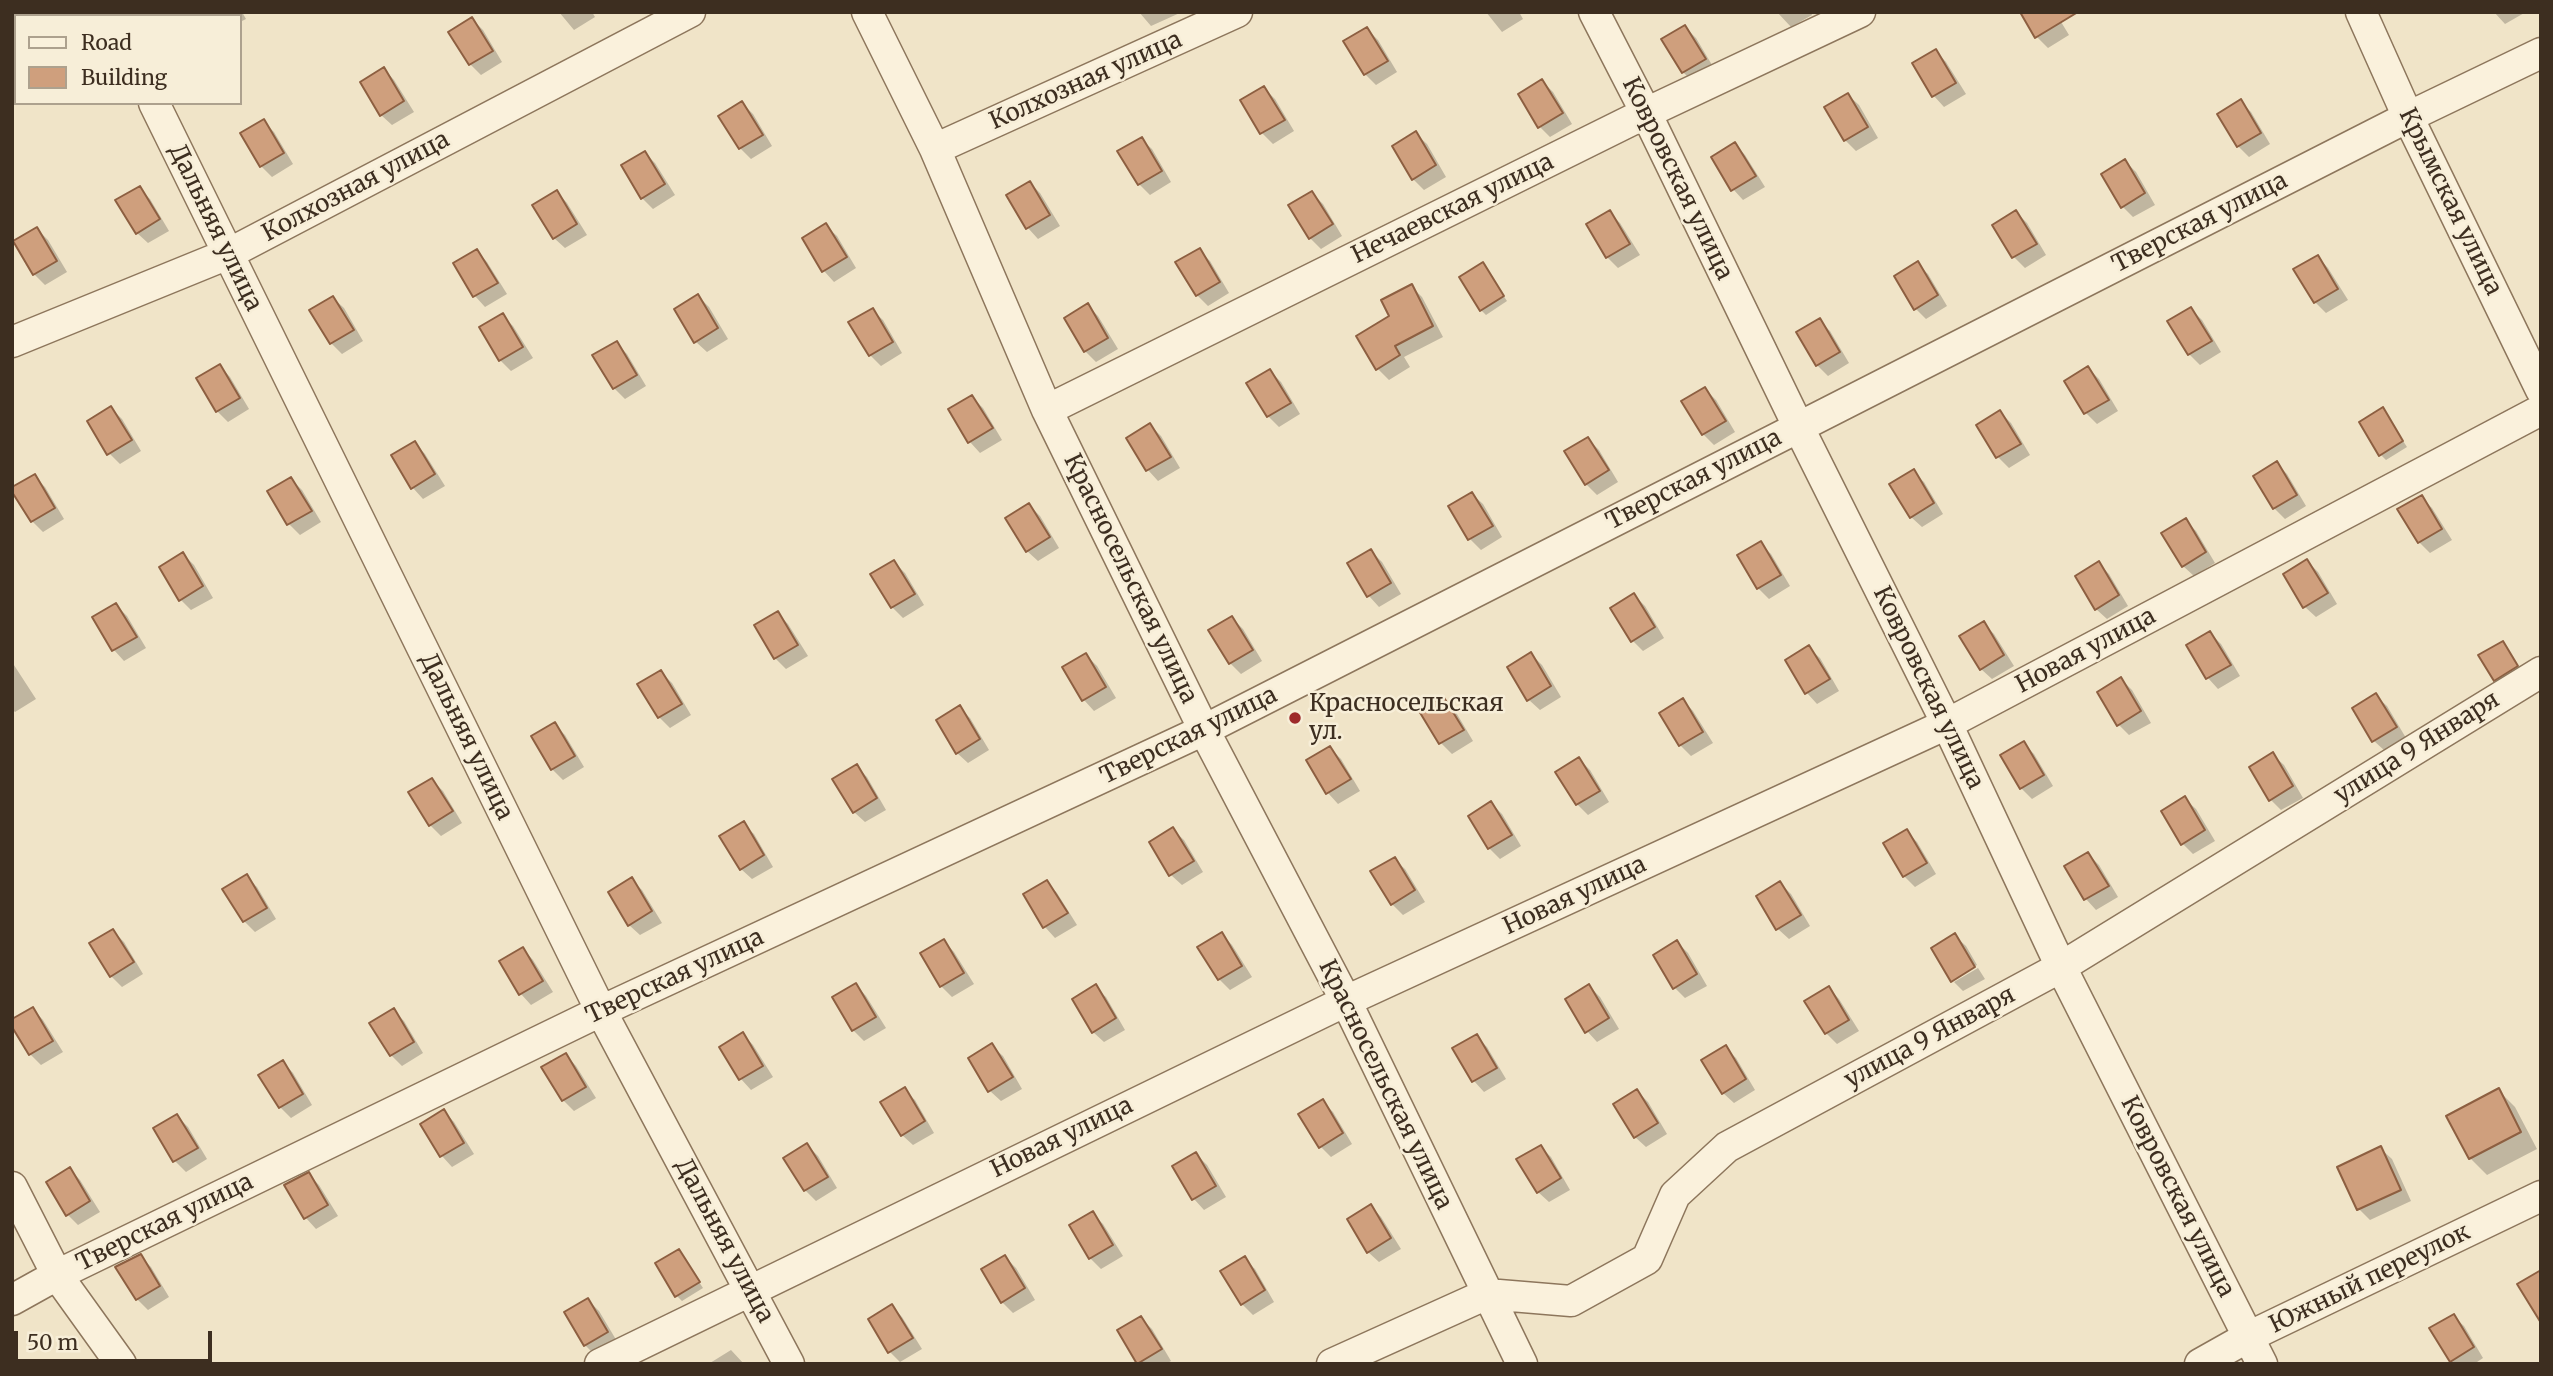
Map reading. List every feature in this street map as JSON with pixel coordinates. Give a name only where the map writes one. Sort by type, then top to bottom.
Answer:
[{"type":"street","name":"Колхозная улица","points":[[12,342],[228,254],[690,12]]},
{"type":"street","name":"Красносельская улица","points":[[867,12],[935,149],[1047,410],[1204,730],[1346,1001],[1522,1364]]},
{"type":"street","name":"Колхозная улица","points":[[935,149],[1237,12]]},
{"type":"street","name":"Ковровская улица","points":[[1594,12],[1947,724],[2062,967],[2262,1364]]},
{"type":"street","name":"Нечаевская улица","points":[[1047,410],[1646,113],[1860,12]]},
{"type":"street","name":"Крымская улица","points":[[2361,12],[2408,117],[2541,390]]},
{"type":"street","name":"Тверская улица","points":[[12,1300],[57,1275],[601,1011],[1204,730],[2408,117],[2541,54]]},
{"type":"street","name":"Дальняя улица","points":[[156,105],[601,1011],[789,1364]]},
{"type":"street","name":"Новая улица","points":[[600,1364],[1346,1001],[1947,724],[2541,410]]},
{"type":"street","name":"улица 9 Января","points":[[1332,1364],[1487,1294],[1571,1301],[1647,1259],[1675,1195],[1727,1147],[2062,967],[2541,672]]},
{"type":"street","points":[[12,1186],[57,1275],[121,1364]]},
{"type":"street","name":"Южный переулок","points":[[2200,1364],[2248,1337],[2541,1196]]},
{"type":"building","points":[[2020,12],[2078,12],[2035,38]]},
{"type":"building","points":[[472,17],[493,51],[469,65],[448,32]]},
{"type":"building","points":[[1685,25],[1706,59],[1682,73],[1661,39]]},
{"type":"building","points":[[1367,27],[1388,61],[1364,75],[1343,41]]},
{"type":"building","points":[[1936,49],[1956,83],[1932,97],[1912,63]]},
{"type":"building","points":[[384,67],[404,101],[380,116],[360,82]]},
{"type":"building","points":[[1542,79],[1563,113],[1538,128],[1518,94]]},
{"type":"building","points":[[1264,86],[1285,120],[1260,134],[1240,100]]},
{"type":"building","points":[[1848,93],[1868,127],[1844,141],[1824,107]]},
{"type":"building","points":[[2241,99],[2261,133],[2237,147],[2217,114]]},
{"type":"building","points":[[742,101],[763,135],[739,149],[718,116]]},
{"type":"building","points":[[264,119],[284,153],[260,167],[240,133]]},
{"type":"building","points":[[1416,131],[1436,165],[1412,180],[1392,146]]},
{"type":"building","points":[[1142,137],[1162,171],[1138,185],[1117,151]]},
{"type":"building","points":[[1735,142],[1756,176],[1731,191],[1711,157]]},
{"type":"building","points":[[645,151],[665,184],[641,199],[621,165]]},
{"type":"building","points":[[2125,159],[2145,193],[2121,208],[2101,174]]},
{"type":"building","points":[[1030,181],[1050,215],[1026,229],[1006,195]]},
{"type":"building","points":[[140,186],[160,219],[136,234],[115,200]]},
{"type":"building","points":[[557,190],[577,224],[553,239],[532,205]]},
{"type":"building","points":[[1312,191],[1333,224],[1309,239],[1288,205]]},
{"type":"building","points":[[1610,210],[1630,244],[1606,258],[1586,224]]},
{"type":"building","points":[[2016,210],[2037,244],[2012,258],[1992,225]]},
{"type":"building","points":[[826,223],[847,257],[822,272],[802,238]]},
{"type":"building","points":[[37,227],[57,261],[33,275],[13,241]]},
{"type":"building","points":[[1200,248],[1220,282],[1196,296],[1175,262]]},
{"type":"building","points":[[477,249],[498,283],[473,297],[453,263]]},
{"type":"building","points":[[2318,255],[2338,289],[2314,303],[2293,269]]},
{"type":"building","points":[[1918,261],[1938,295],[1914,310],[1894,276]]},
{"type":"building","points":[[1483,262],[1504,296],[1480,311],[1459,277]]},
{"type":"building","points":[[1412,284],[1433,326],[1395,346],[1400,355],[1376,370],[1356,336],[1389,316],[1381,300]]},
{"type":"building","points":[[698,294],[718,328],[694,343],[674,309]]},
{"type":"building","points":[[333,296],[354,330],[330,344],[309,310]]},
{"type":"building","points":[[1088,303],[1108,338],[1084,352],[1064,318]]},
{"type":"building","points":[[2191,307],[2212,341],[2188,355],[2167,321]]},
{"type":"building","points":[[873,308],[893,342],[869,356],[848,322]]},
{"type":"building","points":[[503,313],[523,347],[499,361],[479,327]]},
{"type":"building","points":[[1820,318],[1840,352],[1816,366],[1796,332]]},
{"type":"building","points":[[617,341],[637,375],[613,389],[592,355]]},
{"type":"building","points":[[220,364],[240,398],[216,412],[196,378]]},
{"type":"building","points":[[2088,366],[2109,400],[2084,414],[2064,381]]},
{"type":"building","points":[[1270,369],[1291,403],[1267,417],[1246,383]]},
{"type":"building","points":[[1705,387],[1726,421],[1702,435],[1681,401]]},
{"type":"building","points":[[972,395],[993,428],[968,443],[948,409]]},
{"type":"building","points":[[111,406],[132,440],[107,455],[87,421]]},
{"type":"building","points":[[2383,407],[2403,441],[2379,456],[2359,422]]},
{"type":"building","points":[[2000,410],[2021,444],[1996,458],[1976,425]]},
{"type":"building","points":[[1150,423],[1171,457],[1146,471],[1126,438]]},
{"type":"building","points":[[1588,437],[1609,470],[1585,485],[1564,451]]},
{"type":"building","points":[[415,441],[435,474],[411,489],[391,455]]},
{"type":"building","points":[[2277,461],[2297,495],[2273,509],[2253,476]]},
{"type":"building","points":[[1914,469],[1934,503],[1910,518],[1889,484]]},
{"type":"building","points":[[35,474],[55,508],[31,522],[12,492],[12,487]]},
{"type":"building","points":[[291,477],[312,511],[287,525],[267,491]]},
{"type":"building","points":[[1472,492],[1493,526],[1468,540],[1448,506]]},
{"type":"building","points":[[2422,495],[2442,529],[2418,543],[2397,509]]},
{"type":"building","points":[[1029,503],[1050,537],[1026,552],[1005,518]]},
{"type":"building","points":[[2186,518],[2206,552],[2182,567],[2161,533]]},
{"type":"building","points":[[1761,541],[1781,575],[1757,589],[1737,555]]},
{"type":"building","points":[[1371,549],[1391,583],[1367,597],[1347,563]]},
{"type":"building","points":[[183,552],[203,586],[179,601],[159,567]]},
{"type":"building","points":[[2307,559],[2328,593],[2303,608],[2283,574]]},
{"type":"building","points":[[894,560],[915,594],[891,608],[870,574]]},
{"type":"building","points":[[2099,561],[2119,595],[2095,610],[2075,576]]},
{"type":"building","points":[[1634,593],[1655,627],[1631,642],[1610,608]]},
{"type":"building","points":[[116,603],[137,637],[112,651],[92,617]]},
{"type":"building","points":[[778,611],[798,645],[774,659],[754,625]]},
{"type":"building","points":[[1232,616],[1253,650],[1229,664],[1208,630]]},
{"type":"building","points":[[1984,621],[2004,655],[1980,670],[1959,636]]},
{"type":"building","points":[[2210,631],[2231,665],[2206,679],[2186,645]]},
{"type":"building","points":[[2503,641],[2518,666],[2494,681],[2478,655]]},
{"type":"building","points":[[1809,645],[1830,679],[1805,694],[1785,660]]},
{"type":"building","points":[[1531,652],[1551,686],[1527,701],[1507,667]]},
{"type":"building","points":[[1086,653],[1106,687],[1082,701],[1062,667]]},
{"type":"building","points":[[661,670],[682,704],[658,718],[637,684]]},
{"type":"building","points":[[2121,677],[2141,711],[2117,726],[2097,692]]},
{"type":"building","points":[[2376,693],[2397,727],[2372,742],[2352,708]]},
{"type":"building","points":[[1443,696],[1464,730],[1439,744],[1419,711]]},
{"type":"building","points":[[1683,698],[1703,732],[1679,746],[1659,713]]},
{"type":"building","points":[[960,705],[980,739],[956,754],[936,720]]},
{"type":"building","points":[[555,722],[575,756],[551,770],[531,736]]},
{"type":"building","points":[[2024,741],[2044,775],[2020,789],[2000,755]]},
{"type":"building","points":[[1330,746],[1351,779],[1326,794],[1306,760]]},
{"type":"building","points":[[2273,752],[2293,786],[2269,801],[2249,767]]},
{"type":"building","points":[[1579,757],[1600,791],[1576,805],[1555,772]]},
{"type":"building","points":[[857,764],[877,798],[853,813],[832,779]]},
{"type":"building","points":[[432,778],[453,811],[429,826],[408,792]]},
{"type":"building","points":[[2185,796],[2205,830],[2181,845],[2161,811]]},
{"type":"building","points":[[1491,801],[1512,835],[1488,849],[1468,816]]},
{"type":"building","points":[[744,821],[764,855],[740,870],[719,836]]},
{"type":"building","points":[[1173,827],[1194,861],[1169,876],[1149,842]]},
{"type":"building","points":[[1907,829],[1927,863],[1903,877],[1883,843]]},
{"type":"building","points":[[2088,852],[2109,886],[2084,900],[2064,866]]},
{"type":"building","points":[[1395,857],[1415,890],[1391,905],[1370,871]]},
{"type":"building","points":[[247,874],[267,908],[243,922],[222,889]]},
{"type":"building","points":[[632,877],[652,911],[628,926],[608,892]]},
{"type":"building","points":[[1047,880],[1068,913],[1043,928],[1023,894]]},
{"type":"building","points":[[1780,881],[1801,915],[1776,930],[1756,896]]},
{"type":"building","points":[[113,929],[134,962],[110,977],[89,943]]},
{"type":"building","points":[[1222,932],[1242,966],[1218,980],[1197,947]]},
{"type":"building","points":[[1955,933],[1975,967],[1951,982],[1931,948]]},
{"type":"building","points":[[944,939],[964,973],[940,987],[920,953]]},
{"type":"building","points":[[1677,940],[1697,974],[1673,989],[1653,955]]},
{"type":"building","points":[[523,947],[543,981],[519,995],[499,961]]},
{"type":"building","points":[[856,983],[876,1017],[852,1031],[832,997]]},
{"type":"building","points":[[1096,984],[1116,1018],[1092,1033],[1072,999]]},
{"type":"building","points":[[1589,984],[1609,1018],[1585,1033],[1565,999]]},
{"type":"building","points":[[1829,986],[1849,1020],[1825,1034],[1804,1001]]},
{"type":"building","points":[[33,1007],[53,1041],[29,1055],[12,1027],[12,1019]]},
{"type":"building","points":[[394,1008],[414,1042],[390,1056],[369,1023]]},
{"type":"building","points":[[743,1032],[763,1066],[739,1080],[719,1047]]},
{"type":"building","points":[[1477,1034],[1497,1068],[1472,1082],[1452,1048]]},
{"type":"building","points":[[992,1043],[1013,1077],[988,1092],[968,1058]]},
{"type":"building","points":[[1726,1045],[1746,1079],[1722,1094],[1701,1060]]},
{"type":"building","points":[[566,1053],[586,1087],[562,1101],[541,1067]]},
{"type":"building","points":[[283,1060],[303,1094],[279,1108],[258,1075]]},
{"type":"building","points":[[905,1087],[925,1121],[901,1136],[880,1102]]},
{"type":"building","points":[[2499,1088],[2521,1132],[2469,1159],[2446,1116]]},
{"type":"building","points":[[1637,1089],[1658,1123],[1634,1138],[1613,1104]]},
{"type":"building","points":[[1323,1099],[1343,1133],[1319,1148],[1298,1114]]},
{"type":"building","points":[[444,1109],[464,1143],[440,1157],[420,1124]]},
{"type":"building","points":[[177,1114],[198,1148],[173,1162],[153,1128]]},
{"type":"building","points":[[807,1143],[828,1177],[804,1191],[783,1158]]},
{"type":"building","points":[[1541,1145],[1561,1178],[1537,1193],[1516,1159]]},
{"type":"building","points":[[2381,1146],[2401,1190],[2357,1210],[2337,1167]]},
{"type":"building","points":[[1196,1152],[1216,1186],[1192,1200],[1172,1166]]},
{"type":"building","points":[[70,1167],[90,1201],[66,1216],[46,1182]]},
{"type":"building","points":[[309,1172],[328,1205],[304,1219],[284,1185]]},
{"type":"building","points":[[1371,1204],[1391,1238],[1367,1253],[1347,1219]]},
{"type":"building","points":[[1093,1211],[1113,1245],[1089,1259],[1069,1225]]},
{"type":"building","points":[[679,1249],[700,1282],[675,1297],[655,1263]]},
{"type":"building","points":[[141,1254],[160,1286],[136,1300],[115,1267]]},
{"type":"building","points":[[1005,1255],[1025,1288],[1001,1303],[981,1269]]},
{"type":"building","points":[[1245,1256],[1265,1290],[1241,1305],[1220,1271]]},
{"type":"building","points":[[2541,1270],[2541,1323],[2517,1284]]},
{"type":"building","points":[[588,1298],[608,1332],[584,1346],[564,1312]]},
{"type":"building","points":[[892,1304],[913,1338],[888,1353],[868,1319]]},
{"type":"building","points":[[2454,1314],[2474,1347],[2450,1362],[2429,1328]]},
{"type":"building","points":[[1141,1316],[1162,1349],[1137,1364],[1117,1330]]},
{"type":"place","name":"Красносельская ул.","points":[[1295,718]]}]
